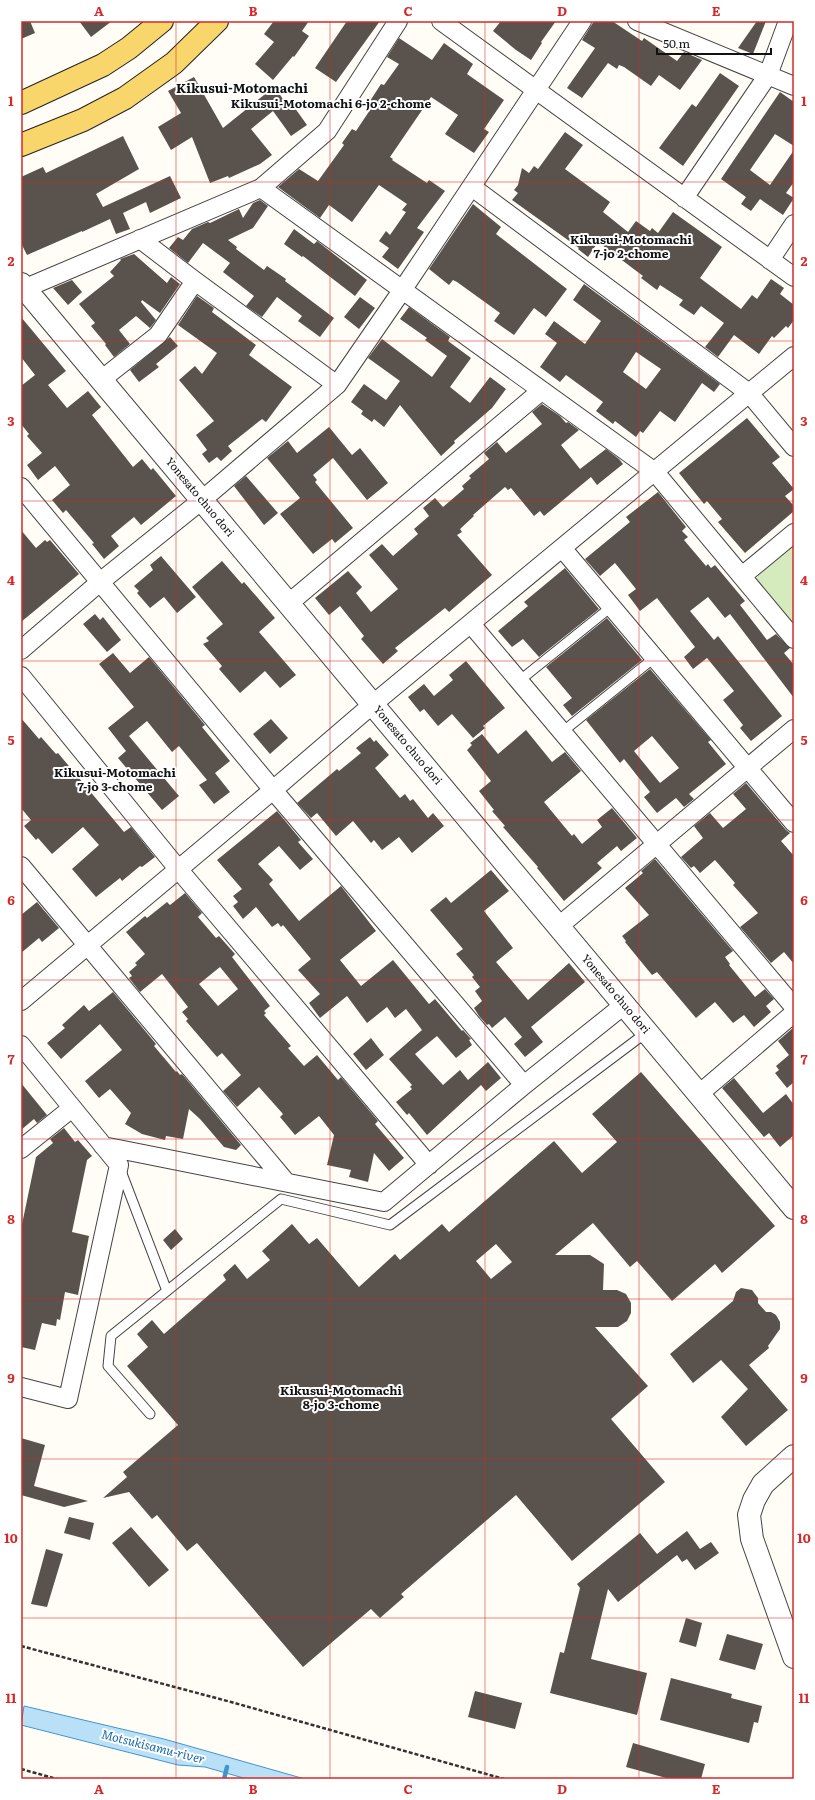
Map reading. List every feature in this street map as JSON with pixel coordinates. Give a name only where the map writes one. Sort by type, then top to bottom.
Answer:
[{"type":"main road","points":[[21,103],[103,65],[129,48],[162,21]]},
{"type":"main road","points":[[21,145],[83,120],[125,98],[174,63],[217,21]]},
{"type":"street","points":[[22,287],[261,188],[327,131],[398,21]]},
{"type":"street","points":[[441,21],[794,277]]},
{"type":"street","points":[[21,650],[100,582],[202,500],[336,385],[472,187],[582,21]]},
{"type":"street","points":[[637,21],[794,86]]},
{"type":"street","points":[[684,198],[768,75],[788,21]]},
{"type":"street","points":[[472,187],[749,393],[794,447]]},
{"type":"street","points":[[261,188],[655,472],[794,639]]},
{"type":"street","points":[[770,260],[794,224]]},
{"type":"street","points":[[140,239],[336,385]]},
{"type":"street","points":[[102,380],[158,335],[195,281]]},
{"type":"street","name":"Yonesato chuo dori","points":[[22,287],[102,380],[288,604],[374,704],[624,1006],[794,1208]]},
{"type":"street","points":[[21,1001],[179,870],[374,704],[794,356]]},
{"type":"street","points":[[288,604],[541,391]]},
{"type":"street","points":[[21,487],[273,790],[524,1085]]},
{"type":"street","points":[[742,576],[794,533]]},
{"type":"street","points":[[562,548],[794,823]]},
{"type":"street","points":[[471,624],[794,1007]]},
{"type":"street","points":[[21,676],[179,870],[429,1165]]},
{"type":"street","points":[[559,926],[794,729]]},
{"type":"street","points":[[21,866],[286,1182]]},
{"type":"street","points":[[103,1146],[384,1202],[524,1085],[624,1006]]},
{"type":"street","points":[[699,1094],[794,1013]]},
{"type":"street","points":[[21,1044],[119,1165],[68,1399],[21,1387]]},
{"type":"street","points":[[21,1149],[72,1108]]},
{"type":"street","points":[[794,1456],[763,1484],[754,1500],[749,1515],[752,1539],[794,1657]]},
{"type":"lane","points":[[518,681],[611,607]]},
{"type":"lane","points":[[561,732],[654,658]]},
{"type":"lane","points":[[150,1414],[108,1366],[111,1336],[281,1199],[390,1225],[647,1032]]},
{"type":"lane","points":[[119,1165],[167,1291]]},
{"type":"path","points":[[21,1646],[231,1702],[504,1779]]},
{"type":"path","points":[[21,1769],[57,1779]]},
{"type":"green space","points":[[794,544],[794,624],[757,581],[758,574]]},
{"type":"water","name":"Motsukisamu-river","points":[[24,1706],[164,1739],[305,1779],[247,1779],[205,1767],[178,1765],[21,1725]]},
{"type":"building","points":[[21,21],[30,21],[35,33],[21,39]]},
{"type":"building","points":[[79,21],[112,21],[91,37]]},
{"type":"building","points":[[274,21],[309,21],[302,31],[309,36],[294,57],[293,56],[273,80],[255,64],[274,42],[264,34]]},
{"type":"building","points":[[347,21],[380,21],[336,82],[315,68]]},
{"type":"building","points":[[501,21],[556,21],[541,42],[542,43],[531,60],[493,31]]},
{"type":"building","points":[[594,21],[612,21],[642,41],[644,38],[677,61],[684,52],[702,60],[680,90],[659,75],[651,86],[624,67],[619,65],[617,69],[608,63],[582,98],[567,88],[595,48],[582,40]]},
{"type":"building","points":[[757,21],[766,21],[753,54],[738,48]]},
{"type":"building","points":[[399,38],[432,60],[444,43],[473,64],[467,74],[504,100],[484,129],[489,132],[474,153],[445,134],[458,115],[431,97],[390,157],[393,159],[392,160],[427,183],[429,180],[445,191],[417,228],[424,232],[398,269],[382,257],[389,248],[379,241],[386,231],[390,235],[406,212],[402,210],[407,204],[379,185],[352,222],[329,205],[320,218],[278,187],[299,169],[318,181],[344,145],[342,143],[352,129],[356,131],[374,104],[370,101],[381,84],[384,85],[399,64],[387,57]]},
{"type":"building","points":[[720,73],[739,86],[683,166],[659,148],[692,104],[696,107]]},
{"type":"building","points":[[194,77],[223,128],[274,87],[289,107],[292,104],[307,125],[291,136],[273,111],[251,129],[272,155],[260,164],[229,178],[228,176],[210,183],[192,137],[171,150],[158,127],[181,113],[168,91]]},
{"type":"building","points":[[780,92],[794,102],[794,146],[775,134],[750,170],[770,185],[794,150],[794,182],[786,193],[794,198],[783,215],[760,199],[751,211],[741,204],[746,197],[721,179]]},
{"type":"building","points":[[565,132],[583,145],[565,169],[610,202],[603,212],[628,232],[636,221],[650,231],[652,228],[658,233],[673,212],[722,247],[700,278],[741,309],[752,295],[757,299],[771,279],[784,288],[780,294],[794,305],[794,320],[788,328],[786,326],[774,338],[772,336],[759,354],[734,335],[718,357],[705,347],[724,323],[701,306],[694,315],[679,305],[683,300],[660,285],[657,290],[641,278],[643,276],[598,242],[588,257],[578,249],[579,248],[512,200],[518,193],[514,190],[518,185],[522,168],[529,173],[534,166],[538,169]]},
{"type":"building","points":[[123,136],[139,169],[96,194],[103,207],[170,176],[181,198],[150,213],[146,202],[123,213],[130,229],[116,234],[110,219],[27,255],[21,243],[21,177],[43,167],[46,173]]},
{"type":"building","points":[[260,200],[268,206],[253,228],[228,240],[237,247],[236,249],[264,270],[267,266],[286,279],[285,281],[334,318],[320,337],[298,321],[302,316],[277,297],[262,317],[246,306],[254,296],[223,272],[230,263],[203,243],[188,263],[169,248],[178,237],[183,240],[192,229],[208,222],[210,223],[239,209],[243,218],[253,203]]},
{"type":"building","points":[[473,204],[501,227],[496,234],[567,289],[546,317],[534,308],[514,335],[494,321],[500,313],[457,282],[453,280],[449,285],[429,269]]},
{"type":"building","points":[[294,229],[314,244],[317,241],[367,280],[355,296],[303,256],[302,257],[284,244]]},
{"type":"building","points":[[134,254],[167,283],[171,277],[180,284],[160,313],[142,300],[141,302],[156,320],[150,328],[136,316],[119,330],[130,344],[114,357],[105,345],[106,344],[91,326],[95,323],[79,304],[114,276],[110,272],[121,260],[120,259]]},
{"type":"building","points":[[72,280],[82,292],[68,305],[53,288]]},
{"type":"building","points":[[584,284],[720,384],[714,392],[702,383],[675,422],[660,411],[643,433],[640,431],[636,437],[615,421],[613,424],[596,411],[603,402],[566,375],[560,382],[540,367],[557,343],[545,334],[554,321],[585,344],[601,321],[573,300]],"holes":[[[636,352],[661,369],[646,389],[623,372]]]},
{"type":"building","points":[[197,296],[214,308],[212,312],[256,345],[249,355],[292,387],[266,422],[262,419],[228,446],[232,451],[221,461],[217,457],[209,463],[202,454],[207,450],[196,435],[214,421],[179,380],[195,366],[202,374],[217,353],[178,325]]},
{"type":"building","points":[[360,297],[375,308],[359,329],[344,317]]},
{"type":"building","points":[[409,307],[450,337],[448,341],[471,358],[450,387],[470,403],[490,377],[506,389],[492,408],[454,441],[455,443],[441,456],[400,405],[384,427],[374,419],[372,422],[361,414],[363,411],[351,402],[364,384],[386,400],[400,381],[368,358],[382,339],[432,377],[447,356],[425,340],[427,338],[400,319]]},
{"type":"building","points":[[21,317],[66,371],[48,385],[67,408],[88,391],[101,407],[92,415],[133,467],[142,459],[151,470],[153,468],[176,496],[141,525],[134,517],[111,536],[119,546],[104,559],[92,544],[94,543],[66,510],[63,513],[52,500],[70,485],[55,466],[38,480],[27,465],[42,453],[27,436],[29,434],[21,424],[21,386],[35,375],[21,357]]},
{"type":"building","points":[[170,337],[178,346],[156,364],[159,367],[139,382],[130,370]]},
{"type":"building","points":[[542,404],[560,416],[566,423],[568,422],[579,430],[561,445],[580,469],[606,449],[623,464],[597,485],[591,477],[544,516],[540,511],[534,516],[511,488],[508,490],[505,487],[473,515],[474,516],[460,529],[462,532],[457,535],[492,575],[449,612],[445,608],[395,648],[398,651],[383,664],[361,639],[364,636],[340,606],[329,615],[315,598],[348,571],[362,587],[356,593],[371,612],[398,589],[369,555],[382,544],[393,556],[418,534],[414,529],[429,516],[423,508],[435,498],[443,507],[464,489],[462,486],[471,478],[469,476],[489,459],[484,453],[497,442],[506,453],[542,424],[532,412]]},
{"type":"building","points":[[747,418],[780,457],[772,463],[794,489],[785,496],[794,506],[794,511],[745,553],[718,522],[722,519],[707,501],[704,504],[679,473]]},
{"type":"building","points":[[329,427],[352,455],[360,448],[388,483],[367,500],[333,458],[313,475],[317,480],[315,482],[353,528],[335,543],[332,539],[313,554],[280,514],[300,498],[267,458],[288,441],[297,453]]},
{"type":"building","points":[[246,476],[278,513],[264,525],[234,486]]},
{"type":"building","points":[[658,492],[686,527],[682,531],[688,537],[684,540],[706,566],[708,564],[711,568],[715,565],[745,601],[740,605],[767,640],[776,634],[790,648],[784,653],[794,665],[794,698],[730,614],[725,618],[708,597],[690,611],[714,640],[718,636],[782,716],[751,741],[740,728],[743,725],[723,700],[734,691],[707,658],[693,669],[684,657],[695,647],[657,598],[640,611],[628,595],[636,589],[615,563],[600,576],[585,559],[630,522],[626,517]]},
{"type":"building","points":[[21,530],[36,548],[45,540],[47,542],[50,540],[79,574],[21,622]]},
{"type":"building","points":[[161,556],[196,597],[177,613],[164,597],[150,608],[137,593],[139,591],[134,586],[153,570],[150,565]]},
{"type":"building","points":[[222,561],[242,584],[244,582],[275,618],[259,632],[296,675],[280,688],[265,671],[240,693],[219,669],[222,666],[203,644],[209,641],[206,638],[223,624],[192,587]]},
{"type":"building","points":[[565,568],[599,609],[539,657],[523,639],[512,647],[498,631],[528,606],[524,602]]},
{"type":"building","points":[[95,614],[100,620],[103,617],[121,640],[107,652],[83,624]]},
{"type":"building","points":[[607,618],[642,660],[572,716],[563,705],[572,698],[546,667]]},
{"type":"building","points":[[113,653],[130,673],[149,657],[205,725],[202,727],[230,761],[215,773],[230,792],[214,804],[199,785],[207,780],[179,746],[172,752],[147,721],[129,736],[179,796],[162,810],[118,758],[126,751],[108,728],[134,707],[99,664]]},
{"type":"building","points":[[466,661],[505,708],[483,726],[485,728],[473,738],[452,714],[438,726],[424,709],[420,712],[408,697],[424,684],[434,696],[453,680],[449,675]]},
{"type":"building","points":[[650,669],[711,740],[708,742],[726,764],[689,794],[694,799],[684,807],[676,798],[657,813],[644,797],[650,792],[624,759],[620,763],[586,720]],"holes":[[[652,736],[679,768],[660,783],[634,751]]]},
{"type":"building","points":[[21,718],[39,739],[41,737],[56,754],[58,753],[124,832],[131,827],[155,857],[142,867],[140,866],[122,881],[120,878],[96,897],[72,869],[99,845],[83,827],[52,854],[38,838],[36,840],[24,826],[31,820],[21,808]]},
{"type":"building","points":[[271,719],[288,738],[270,754],[253,734]]},
{"type":"building","points":[[526,730],[552,762],[565,752],[581,771],[544,802],[572,836],[574,834],[582,844],[602,827],[597,820],[612,808],[637,838],[621,851],[617,846],[597,863],[602,868],[564,901],[537,868],[538,867],[503,827],[505,826],[492,811],[494,810],[479,791],[491,781],[467,750],[472,745],[470,743],[482,734],[498,754]]},
{"type":"building","points":[[370,737],[374,742],[376,740],[389,755],[375,768],[400,798],[405,794],[410,801],[413,799],[428,818],[433,813],[444,826],[412,853],[399,837],[382,850],[374,840],[371,843],[353,821],[336,836],[317,813],[311,818],[297,803],[337,769],[339,771],[361,753],[356,748]]},
{"type":"building","points":[[746,783],[790,833],[781,841],[794,856],[794,964],[784,952],[771,963],[740,927],[758,913],[733,885],[735,883],[715,860],[700,873],[694,866],[691,868],[681,857],[703,838],[694,826],[710,813],[723,828],[746,809],[733,794]]},
{"type":"building","points":[[277,811],[301,840],[298,842],[313,859],[300,870],[279,846],[258,864],[273,880],[269,884],[299,921],[341,886],[376,931],[340,960],[361,986],[393,960],[429,1004],[435,999],[462,1031],[463,1030],[471,1039],[469,1040],[472,1045],[456,1058],[437,1036],[415,1054],[443,1085],[460,1070],[468,1080],[488,1062],[501,1078],[486,1091],[481,1085],[427,1135],[409,1113],[407,1115],[396,1102],[412,1089],[410,1087],[412,1085],[389,1059],[422,1030],[406,1009],[395,1018],[387,1007],[367,1023],[347,996],[320,1018],[309,1003],[320,994],[298,970],[311,959],[283,925],[281,927],[278,923],[272,927],[256,907],[243,919],[233,906],[238,902],[233,896],[242,889],[217,860]]},
{"type":"building","points":[[655,859],[733,951],[725,957],[730,964],[729,965],[755,997],[765,989],[774,999],[766,1006],[771,1012],[754,1027],[744,1015],[733,1023],[715,1002],[696,1018],[657,972],[652,975],[625,942],[626,941],[622,936],[649,915],[625,888],[643,873],[641,871]]},
{"type":"building","points":[[491,870],[509,891],[484,911],[513,948],[496,962],[528,1000],[569,963],[585,982],[531,1027],[543,1042],[525,1057],[514,1044],[522,1037],[505,1017],[492,1028],[479,1016],[474,1008],[482,1001],[475,991],[480,987],[472,977],[474,975],[456,954],[463,949],[430,910],[446,897],[451,903]]},
{"type":"building","points":[[185,893],[202,913],[198,917],[216,938],[219,936],[235,954],[232,957],[270,1006],[264,1011],[266,1013],[264,1015],[291,1046],[288,1048],[304,1066],[317,1055],[338,1080],[341,1077],[378,1121],[375,1124],[404,1158],[389,1171],[374,1153],[368,1182],[349,1177],[351,1170],[327,1165],[334,1135],[319,1116],[295,1135],[280,1117],[283,1114],[259,1087],[237,1107],[223,1091],[241,1075],[222,1053],[217,1057],[186,1021],[188,1019],[182,1012],[188,1007],[162,974],[140,992],[129,978],[132,976],[129,972],[137,965],[135,963],[145,954],[126,932],[145,916],[147,918],[167,902],[170,905]],"holes":[[[220,967],[238,989],[218,1006],[199,984]]]},
{"type":"building","points":[[37,902],[59,928],[42,942],[39,938],[21,953],[21,915]]},
{"type":"building","points":[[113,992],[156,1044],[154,1046],[176,1072],[177,1071],[180,1075],[182,1074],[241,1145],[236,1150],[224,1147],[200,1119],[189,1109],[183,1139],[166,1136],[165,1140],[142,1134],[125,1124],[131,1113],[110,1089],[99,1098],[85,1081],[122,1050],[100,1024],[61,1059],[47,1043],[65,1028],[62,1025],[84,1005],[89,1011]]},
{"type":"building","points":[[794,1027],[794,1082],[787,1088],[775,1073],[779,1070],[776,1066],[789,1055],[778,1041]]},
{"type":"building","points":[[371,1038],[384,1055],[366,1070],[353,1054]]},
{"type":"building","points":[[641,1072],[775,1226],[722,1273],[715,1264],[672,1301],[637,1261],[630,1267],[593,1223],[555,1255],[590,1255],[604,1264],[603,1290],[617,1290],[626,1294],[631,1303],[631,1313],[627,1321],[618,1327],[595,1327],[648,1386],[611,1419],[665,1482],[572,1561],[516,1495],[401,1594],[404,1597],[380,1618],[371,1609],[303,1667],[197,1543],[187,1551],[157,1515],[152,1519],[129,1492],[103,1498],[127,1477],[123,1472],[178,1425],[127,1366],[148,1347],[137,1334],[152,1320],[164,1334],[226,1280],[223,1275],[235,1264],[247,1279],[270,1260],[262,1251],[292,1224],[309,1244],[317,1238],[359,1287],[395,1254],[400,1260],[442,1224],[449,1232],[554,1141],[582,1173],[617,1142],[592,1114]],"holes":[[[496,1244],[512,1262],[491,1279],[476,1261]]]},
{"type":"building","points":[[734,1078],[763,1113],[786,1094],[794,1105],[794,1135],[780,1147],[769,1133],[764,1137],[722,1088]]},
{"type":"building","points":[[21,1083],[47,1115],[37,1123],[34,1119],[21,1130]]},
{"type":"building","points":[[64,1128],[75,1142],[78,1140],[92,1156],[87,1160],[72,1232],[89,1236],[78,1295],[65,1292],[60,1320],[57,1319],[56,1326],[42,1323],[35,1350],[21,1347],[21,1229],[36,1157],[53,1143],[50,1139]]},
{"type":"building","points":[[175,1229],[183,1239],[171,1250],[163,1240]]},
{"type":"building","points":[[741,1288],[752,1290],[758,1298],[758,1303],[766,1312],[771,1312],[776,1315],[780,1322],[780,1329],[768,1346],[769,1348],[749,1365],[788,1410],[746,1446],[721,1417],[748,1389],[721,1360],[693,1383],[670,1354],[733,1301],[736,1292]]},
{"type":"building","points":[[21,1438],[45,1445],[34,1486],[88,1501],[64,1507],[21,1495]]},
{"type":"building","points":[[69,1517],[94,1523],[90,1540],[64,1533]]},
{"type":"building","points":[[131,1527],[169,1570],[149,1587],[112,1543]]},
{"type":"building","points":[[687,1531],[700,1549],[711,1542],[719,1553],[695,1570],[687,1559],[682,1562],[677,1555],[618,1602],[608,1589],[591,1659],[647,1673],[637,1715],[550,1693],[560,1652],[564,1653],[580,1588],[577,1584],[640,1533],[657,1554]]},
{"type":"building","points":[[46,1549],[63,1554],[47,1607],[31,1604]]},
{"type":"building","points":[[686,1618],[702,1623],[696,1647],[679,1642]]},
{"type":"building","points":[[727,1634],[763,1644],[755,1670],[719,1660]]},
{"type":"building","points":[[671,1678],[732,1694],[731,1698],[762,1706],[758,1723],[754,1722],[749,1743],[660,1720]]},
{"type":"building","points":[[475,1691],[522,1703],[515,1729],[468,1717]]},
{"type":"building","points":[[633,1743],[705,1764],[701,1779],[670,1779],[626,1767]]},
{"type":"waterway","points":[[224,1779],[227,1767]]},
{"type":"district","name":"Kikusui-Motomachi","points":[[242,88]]},
{"type":"district","name":"Kikusui-Motomachi 6-jo 2-chome","points":[[331,104]]},
{"type":"district","name":"Kikusui-Motomachi 7-jo 2-chome","points":[[631,247]]},
{"type":"district","name":"Kikusui-Motomachi 7-jo 3-chome","points":[[115,780]]},
{"type":"district","name":"Kikusui-Motomachi 8-jo 3-chome","points":[[341,1398]]}]
